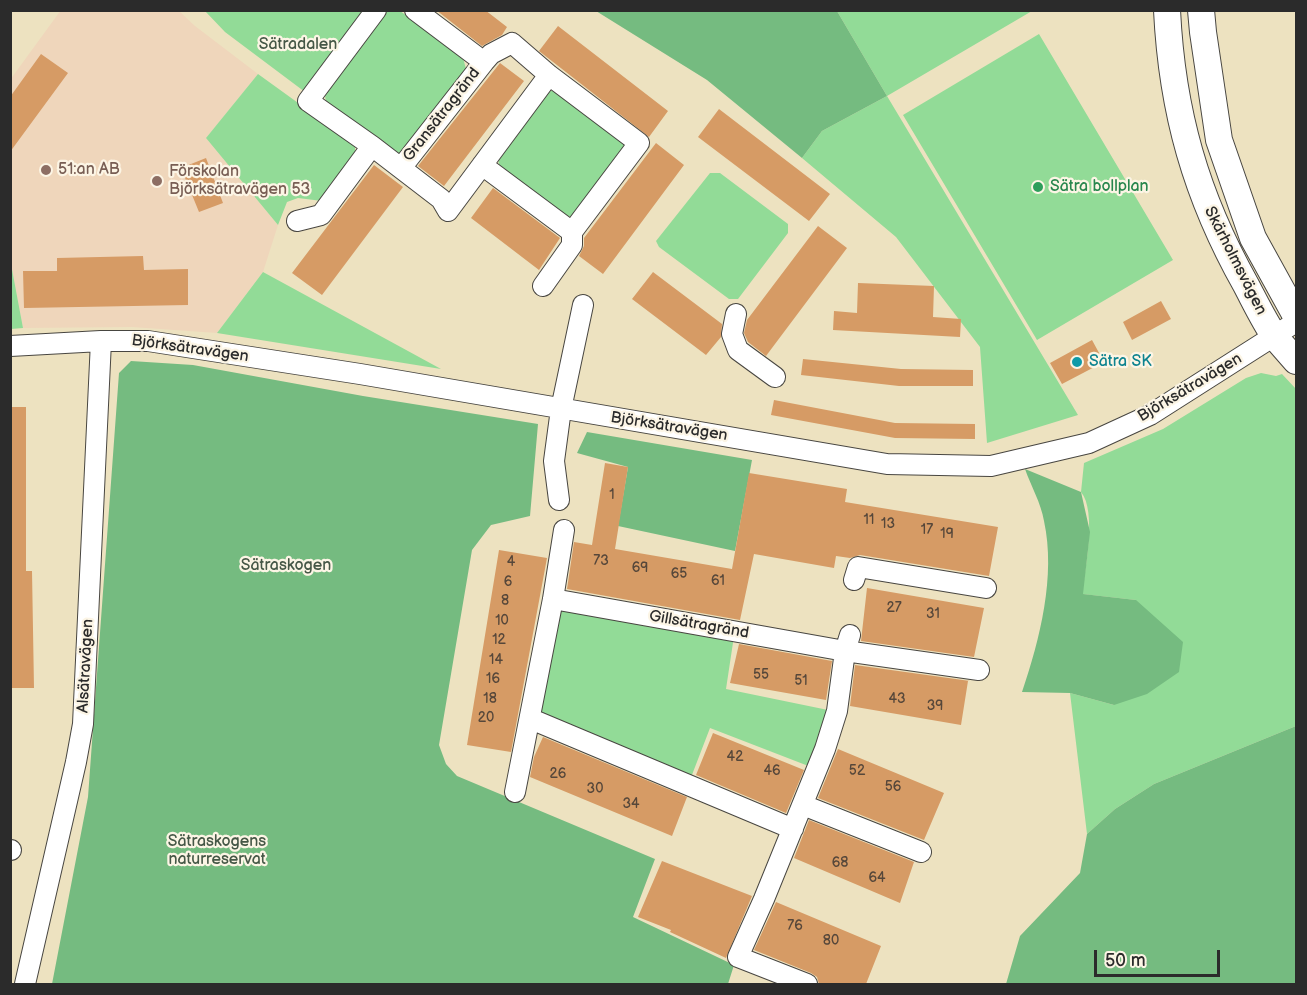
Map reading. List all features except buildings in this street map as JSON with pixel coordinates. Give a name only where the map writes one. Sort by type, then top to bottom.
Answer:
[{"type":"main road","name":"Skärholmsvägen","points":[[1167,10],[1175,91],[1186,146],[1204,198],[1226,249],[1274,336],[1296,361]]},
{"type":"main road","name":"Skärholmsvägen","points":[[1201,10],[1219,140],[1253,238],[1296,316]]},
{"type":"street","name":"Gransätragränd","points":[[376,10],[308,100],[441,199],[448,211],[549,75]]},
{"type":"street","name":"Gransätragränd","points":[[415,10],[483,62]]},
{"type":"street","name":"Gransätragränd","points":[[401,168],[490,54],[512,43],[549,75],[639,143],[572,232],[572,245],[543,286]]},
{"type":"street","points":[[297,221],[321,215],[372,146]]},
{"type":"street","points":[[482,165],[572,232]]},
{"type":"street","points":[[559,500],[554,461],[561,409],[583,305]]},
{"type":"street","points":[[736,314],[732,334],[738,350],[775,377]]},
{"type":"street","name":"Björksätravägen","points":[[10,346],[148,341],[360,374],[887,464],[991,466],[1089,443],[1150,416],[1296,322]]},
{"type":"street","name":"Alsätravägen","points":[[25,984],[83,724],[101,341]]},
{"type":"street","points":[[515,792],[554,599],[564,530]]},
{"type":"street","points":[[854,580],[858,567],[986,588]]},
{"type":"street","name":"Gillsätragränd","points":[[554,599],[847,643],[979,670]]},
{"type":"street","points":[[807,984],[738,957],[825,749],[837,711],[847,643]]},
{"type":"street","points":[[531,719],[793,829]]},
{"type":"street","points":[[803,805],[921,852]]},
{"type":"shaded area","name":"Förskolan Björksätravägen 53","points":[[61,10],[179,11],[258,74],[206,138],[278,225],[263,272],[217,333],[132,327],[23,328],[11,264],[10,80]]},
{"type":"green space","name":"Sätradalen","points":[[205,11],[369,11],[305,92],[225,32]]},
{"type":"green space","points":[[384,11],[400,11],[462,54],[466,69],[404,153],[392,154],[326,103],[325,95]]},
{"type":"green space","points":[[596,11],[837,11],[887,96],[822,131],[802,158],[707,80]]},
{"type":"green space","points":[[837,11],[1032,11],[887,96]]},
{"type":"green space","name":"Sätra bollplan","points":[[1039,34],[1173,260],[1037,340],[903,115]]},
{"type":"green space","points":[[258,74],[355,144],[355,154],[322,201],[298,198],[287,202],[278,225],[206,138]]},
{"type":"green space","points":[[555,89],[622,137],[625,149],[577,216],[565,217],[499,165],[498,158],[545,94]]},
{"type":"green space","points":[[887,96],[1078,415],[987,443],[980,347],[896,237],[802,158],[822,131]]},
{"type":"green space","points":[[710,173],[720,173],[788,224],[788,233],[738,299],[729,299],[659,247],[656,241]]},
{"type":"green space","points":[[11,264],[23,328],[11,329]]},
{"type":"green space","points":[[263,272],[441,369],[217,333]]},
{"type":"green space","name":"Sätraskogen","points":[[131,361],[193,365],[363,396],[538,424],[530,516],[491,525],[472,550],[439,745],[446,764],[457,776],[655,859],[633,917],[734,965],[728,984],[52,984],[88,797],[119,373]]},
{"type":"green space","points":[[1261,373],[1276,376],[1282,374],[1296,389],[1296,726],[1154,784],[1115,809],[1087,834],[1070,693],[1114,705],[1136,600],[1082,594],[1089,526],[1086,501],[1081,492],[1084,463],[1163,429],[1246,378]]},
{"type":"green space","points":[[587,432],[752,460],[735,551],[618,526],[628,467],[577,453]]},
{"type":"green space","points":[[1025,469],[1081,492],[1090,532],[1083,594],[1136,600],[1183,642],[1179,672],[1147,694],[1114,705],[1070,693],[1022,692],[1040,629],[1048,563],[1043,514]]},
{"type":"green space","points":[[564,608],[734,636],[726,689],[828,710],[811,767],[710,728],[690,780],[539,713],[557,613]]},
{"type":"green space","points":[[1296,726],[1296,984],[1006,984],[1020,936],[1080,873],[1087,834],[1115,809],[1154,784]]},
{"type":"place","name":"51:an AB","points":[[46,170]]},
{"type":"place","name":"Förskolan Björksätravägen 53","points":[[157,181]]},
{"type":"place","name":"Sätra bollplan","points":[[1038,187]]},
{"type":"place","name":"Sätra SK","points":[[1077,362]]},
{"type":"park label","name":"Sätraskogens naturreservat","points":[[217,851]]}]
